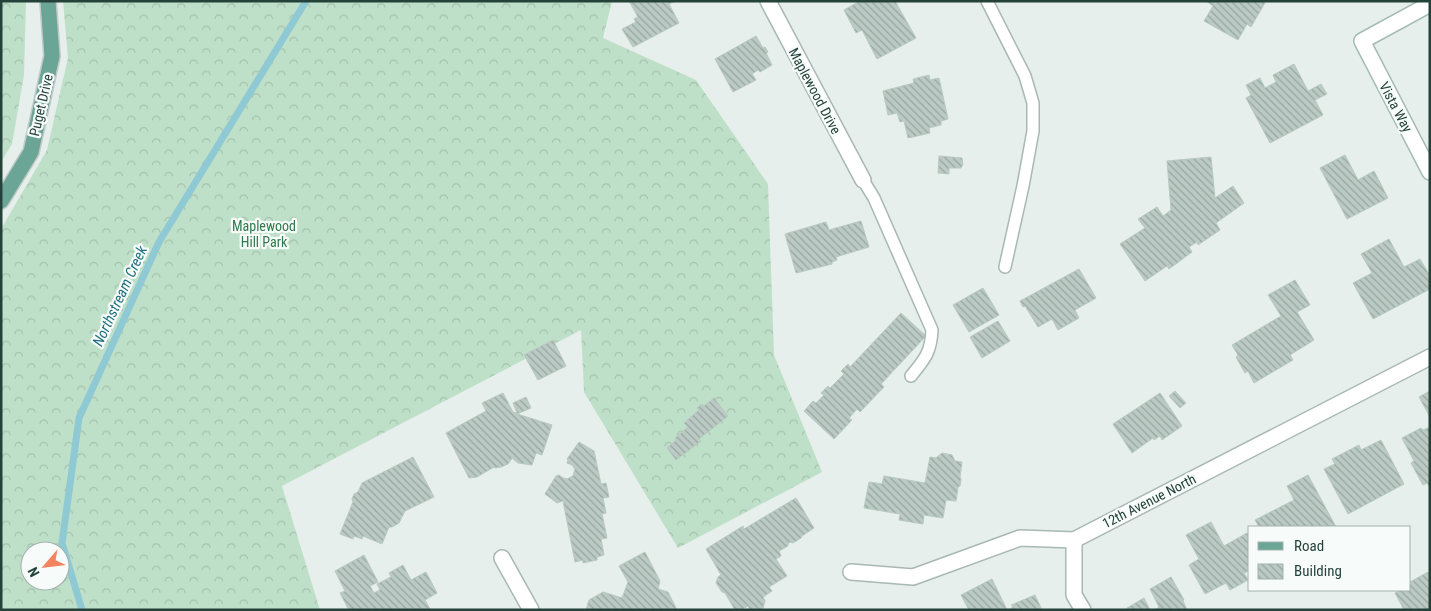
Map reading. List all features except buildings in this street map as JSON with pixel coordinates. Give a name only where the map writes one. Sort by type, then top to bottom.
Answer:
[{"type":"main road","name":"Puget Drive","points":[[1,201],[31,152],[52,56],[48,1]]},
{"type":"street","name":"Maplewood Drive","points":[[768,1],[863,180]]},
{"type":"street","name":"Vista Way","points":[[1430,4],[1362,41],[1430,172]]},
{"type":"street","name":"12th Avenue North","points":[[851,572],[913,577],[1020,538],[1074,540],[1430,357]]},
{"type":"street","points":[[1074,540],[1074,595],[1083,610]]},
{"type":"street","points":[[502,558],[531,610]]},
{"type":"lane","points":[[987,1],[1025,76],[1033,104],[1033,131],[1023,186],[1004,267]]},
{"type":"lane","points":[[863,180],[874,198],[932,330],[931,345],[922,363],[911,376]]},
{"type":"green space","points":[[1,1],[26,1],[24,75],[12,144],[1,162]]},
{"type":"green space","name":"Maplewood Hill Park","points":[[63,1],[612,1],[603,38],[696,80],[768,184],[774,355],[822,472],[678,548],[584,392],[581,330],[282,486],[320,610],[1,610],[1,229],[47,150],[68,58]]},
{"type":"waterway","name":"Northstream Creek","points":[[82,610],[62,543],[79,418],[159,242],[306,1]]}]
